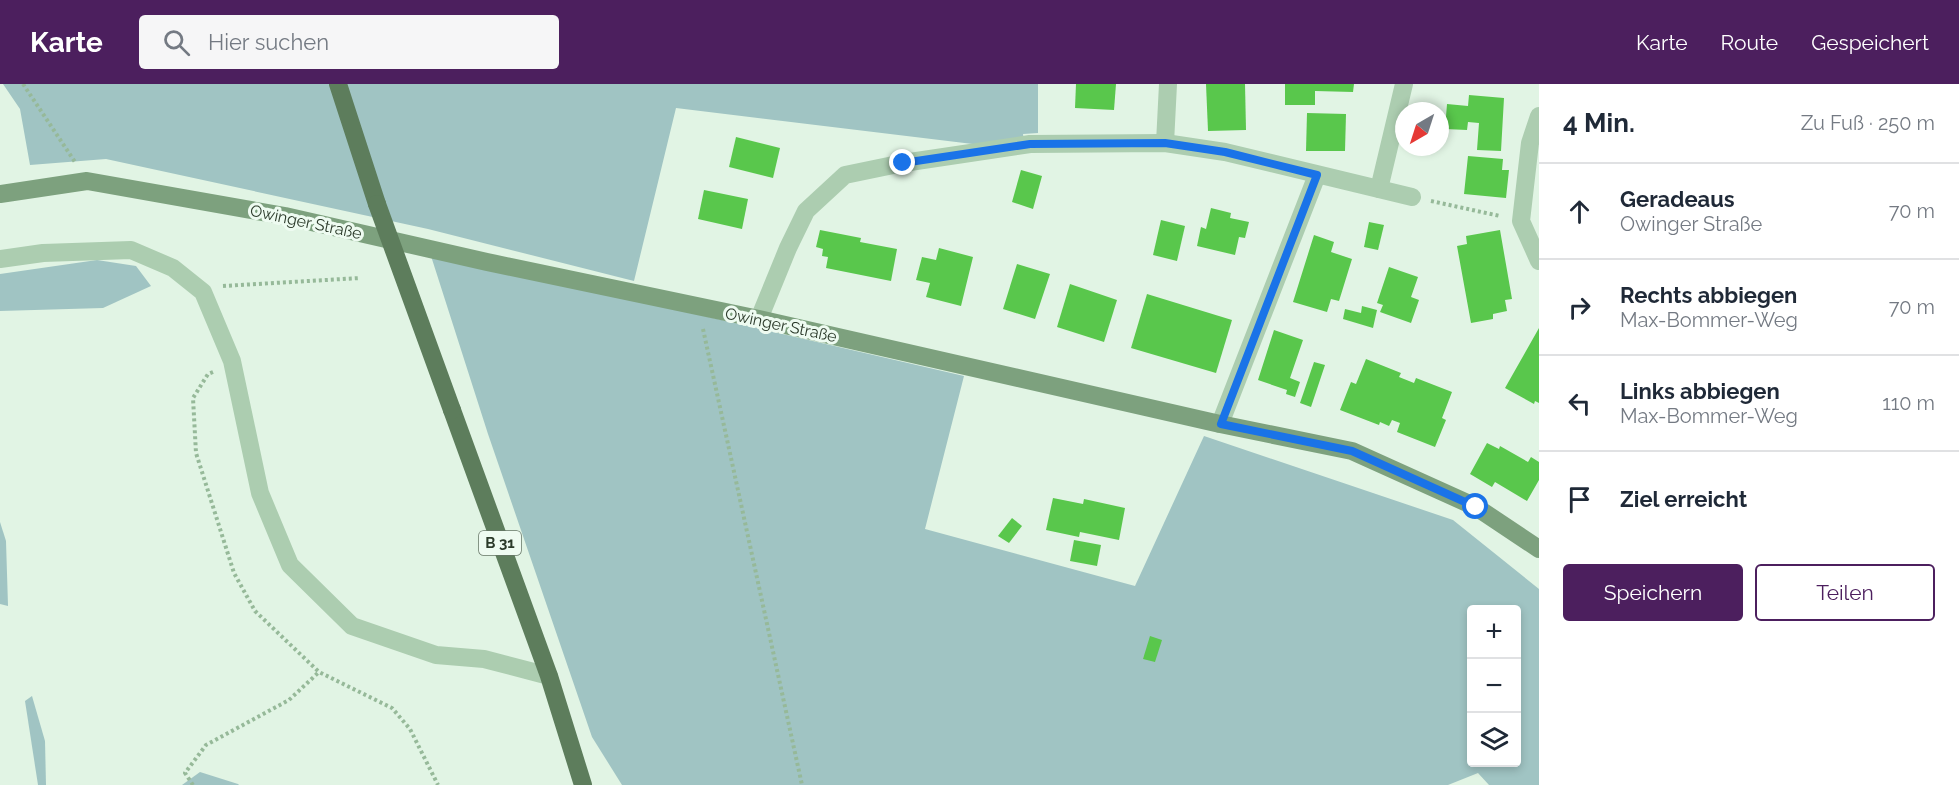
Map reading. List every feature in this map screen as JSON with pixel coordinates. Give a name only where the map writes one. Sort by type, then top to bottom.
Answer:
[{"type":"main road","name":"B 31","points":[[338,84],[377,204],[549,675],[583,785]]},
{"type":"street","points":[[1165,143],[1168,84]]},
{"type":"street","points":[[1379,189],[1404,84]]},
{"type":"street","points":[[1539,116],[1530,143],[1521,221],[1539,261]]},
{"type":"street","points":[[759,319],[806,211],[845,175],[903,163],[1030,144],[1165,143],[1225,152],[1412,197]]},
{"type":"street","points":[[1221,424],[1317,175]]},
{"type":"street","name":"Owinger Straße","points":[[0,194],[87,181],[285,216],[487,262],[759,319],[1221,424],[1352,451],[1476,507],[1539,549]]},
{"type":"street","points":[[0,259],[43,253],[131,250],[173,268],[202,292],[232,361],[260,493],[290,565],[352,626],[436,655],[484,659],[549,675]]},
{"type":"path","points":[[23,84],[87,181]]},
{"type":"path","points":[[1412,197],[1521,221]]},
{"type":"path","points":[[202,292],[228,284],[360,278]]},
{"type":"path","points":[[700,308],[713,381],[802,785]]},
{"type":"path","points":[[193,785],[185,773],[206,745],[289,700],[319,672]]},
{"type":"path","points":[[410,729],[438,785]]},
{"type":"shaded area","points":[[3,84],[1038,84],[1038,133],[1023,134],[1024,142],[981,145],[676,108],[634,281],[428,229],[106,159],[30,165],[20,109]]},
{"type":"shaded area","points":[[431,256],[631,299],[964,376],[925,529],[1135,586],[1204,436],[1453,520],[1539,589],[1539,785],[1489,785],[1478,773],[1448,785],[622,785],[592,737],[488,434]]},
{"type":"shaded area","points":[[97,260],[136,266],[151,286],[103,308],[0,311],[0,274]]},
{"type":"shaded area","points":[[0,522],[6,541],[8,606],[0,604]]},
{"type":"shaded area","points":[[32,696],[45,741],[46,785],[38,785],[25,701]]},
{"type":"shaded area","points":[[200,772],[238,784],[239,785],[182,785]]},
{"type":"building","points":[[1076,84],[1116,84],[1114,110],[1075,108]]},
{"type":"building","points":[[1206,84],[1245,84],[1246,130],[1208,131]]},
{"type":"building","points":[[1285,84],[1354,84],[1353,92],[1315,91],[1315,105],[1285,105]]},
{"type":"building","points":[[1469,95],[1504,98],[1501,151],[1477,150],[1479,123],[1468,122],[1467,130],[1449,129],[1449,104],[1468,106]]},
{"type":"building","points":[[1307,113],[1346,114],[1345,151],[1306,151]]},
{"type":"building","points":[[736,137],[780,148],[773,178],[729,167]]},
{"type":"building","points":[[1468,156],[1503,159],[1502,170],[1509,170],[1506,198],[1464,194]]},
{"type":"building","points":[[1021,170],[1042,176],[1033,209],[1012,202]]},
{"type":"building","points":[[704,190],[748,199],[742,229],[698,219]]},
{"type":"building","points":[[1211,208],[1231,213],[1230,218],[1249,222],[1245,238],[1239,237],[1235,255],[1197,246],[1201,227],[1206,229]]},
{"type":"building","points":[[1161,220],[1185,226],[1177,261],[1153,255]]},
{"type":"building","points":[[1369,222],[1384,225],[1378,250],[1364,247]]},
{"type":"building","points":[[820,230],[861,238],[860,242],[897,249],[891,281],[826,268],[828,257],[822,256],[823,249],[816,247]]},
{"type":"building","points":[[1500,230],[1512,299],[1505,300],[1507,311],[1493,314],[1493,319],[1471,323],[1457,246],[1467,244],[1466,236]]},
{"type":"building","points":[[1314,235],[1334,242],[1331,252],[1352,259],[1339,301],[1331,299],[1327,312],[1293,302]]},
{"type":"building","points":[[939,248],[973,257],[961,306],[926,297],[930,283],[916,280],[922,257],[936,260]]},
{"type":"building","points":[[1017,264],[1050,274],[1035,319],[1003,309]]},
{"type":"building","points":[[1389,267],[1418,277],[1411,297],[1419,300],[1411,323],[1380,312],[1383,305],[1377,303]]},
{"type":"building","points":[[1070,284],[1117,300],[1104,342],[1057,327]]},
{"type":"building","points":[[1147,294],[1232,320],[1216,373],[1131,348]]},
{"type":"building","points":[[1362,306],[1377,310],[1373,328],[1343,319],[1345,309],[1361,313]]},
{"type":"building","points":[[1539,328],[1539,403],[1535,401],[1534,404],[1505,388]]},
{"type":"building","points":[[1274,330],[1303,340],[1290,378],[1300,382],[1295,397],[1286,394],[1287,390],[1258,380]]},
{"type":"building","points":[[1366,359],[1401,373],[1399,377],[1414,383],[1416,378],[1452,392],[1442,418],[1446,420],[1435,447],[1397,432],[1400,423],[1392,420],[1389,426],[1380,422],[1379,425],[1340,410],[1351,382],[1356,384]]},
{"type":"building","points":[[1314,362],[1325,365],[1311,407],[1300,403]]},
{"type":"building","points":[[1487,443],[1499,449],[1500,446],[1528,462],[1531,457],[1539,462],[1539,480],[1527,501],[1495,482],[1492,487],[1470,474]]},
{"type":"building","points":[[1053,498],[1083,504],[1084,499],[1125,508],[1119,540],[1080,532],[1079,537],[1046,530]]},
{"type":"building","points":[[1012,518],[1022,526],[1009,543],[998,536]]},
{"type":"building","points":[[1074,540],[1101,545],[1097,566],[1070,561]]},
{"type":"building","points":[[1150,636],[1162,640],[1155,662],[1143,659]]},
{"type":"route","points":[[903,163],[1030,144],[1165,143],[1225,152],[1317,175],[1221,424],[1352,451],[1476,507]]}]
